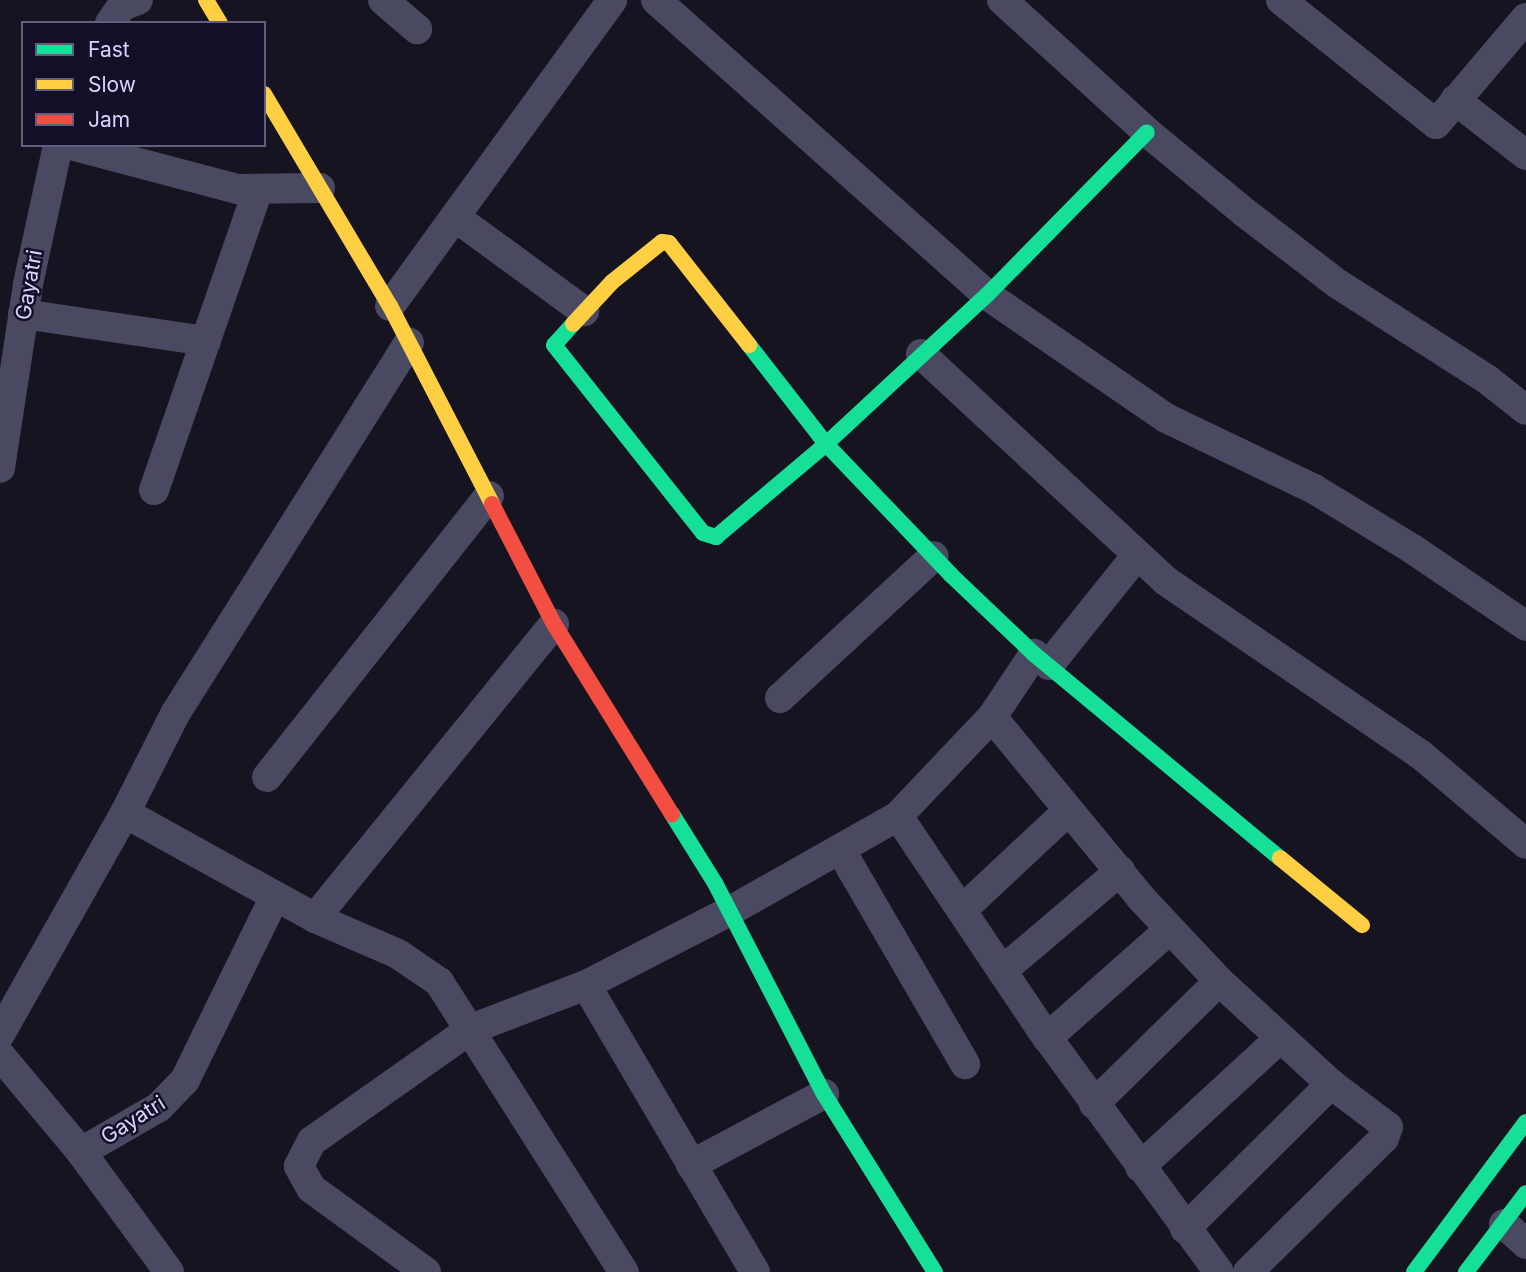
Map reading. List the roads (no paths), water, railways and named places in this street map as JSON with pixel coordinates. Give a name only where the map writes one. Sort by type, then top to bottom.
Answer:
[{"type":"street","points":[[111,21],[122,6],[138,0]]},
{"type":"street","points":[[206,0],[219,21]]},
{"type":"street","points":[[383,0],[417,29]]},
{"type":"street","points":[[390,306],[612,0]]},
{"type":"street","points":[[656,0],[987,295],[1166,418],[1314,489],[1411,548],[1526,626]]},
{"type":"street","points":[[1002,0],[1147,132],[1338,284],[1488,380],[1526,410]]},
{"type":"street","points":[[1282,0],[1436,124],[1526,18]]},
{"type":"street","points":[[266,97],[410,342],[554,624],[642,760],[730,911],[824,1094],[935,1272]]},
{"type":"street","points":[[1455,100],[1526,155]]},
{"type":"street","points":[[1147,132],[987,295],[826,444],[721,533],[708,536],[556,349],[555,341],[584,311],[626,271],[666,242],[826,444],[934,556],[1041,660],[1362,925]]},
{"type":"street","name":"Gayatri","points":[[0,468],[5,399],[58,147]]},
{"type":"street","points":[[79,147],[257,192],[320,188]]},
{"type":"street","points":[[153,491],[257,192]]},
{"type":"street","points":[[455,217],[584,311]]},
{"type":"street","points":[[23,314],[206,341]]},
{"type":"street","points":[[0,1034],[125,813],[174,714],[410,342]]},
{"type":"street","points":[[921,354],[1166,581],[1420,754],[1526,844]]},
{"type":"street","points":[[267,777],[489,496]]},
{"type":"street","points":[[426,1272],[312,1188],[303,1178],[301,1157],[312,1141],[471,1029],[586,985],[730,911],[898,816],[992,717],[1137,555]]},
{"type":"street","points":[[780,698],[934,556]]},
{"type":"street","points":[[315,919],[554,624]]},
{"type":"street","points":[[992,717],[1120,872],[1219,981],[1279,1039],[1388,1132],[1248,1272]]},
{"type":"street","points":[[962,911],[1069,810]]},
{"type":"street","points":[[125,813],[315,919],[426,971],[453,999],[624,1272]]},
{"type":"street","points":[[898,816],[1047,1038],[1219,1272]]},
{"type":"street","points":[[840,849],[965,1065]]},
{"type":"street","points":[[1002,971],[1120,872]]},
{"type":"street","name":"Gayatri","points":[[0,1055],[81,1152],[159,1107],[185,1080],[275,896]]},
{"type":"street","points":[[1047,1038],[1170,929]]},
{"type":"street","points":[[1094,1104],[1219,981]]},
{"type":"street","points":[[586,985],[755,1272]]},
{"type":"street","points":[[1140,1167],[1279,1039]]},
{"type":"street","points":[[1185,1229],[1331,1084]]},
{"type":"street","points":[[691,1165],[824,1094]]},
{"type":"street","points":[[1414,1272],[1526,1122]]},
{"type":"street","points":[[81,1152],[169,1272]]},
{"type":"street","points":[[1466,1272],[1526,1193]]},
{"type":"street","points":[[1504,1224],[1526,1244]]}]
